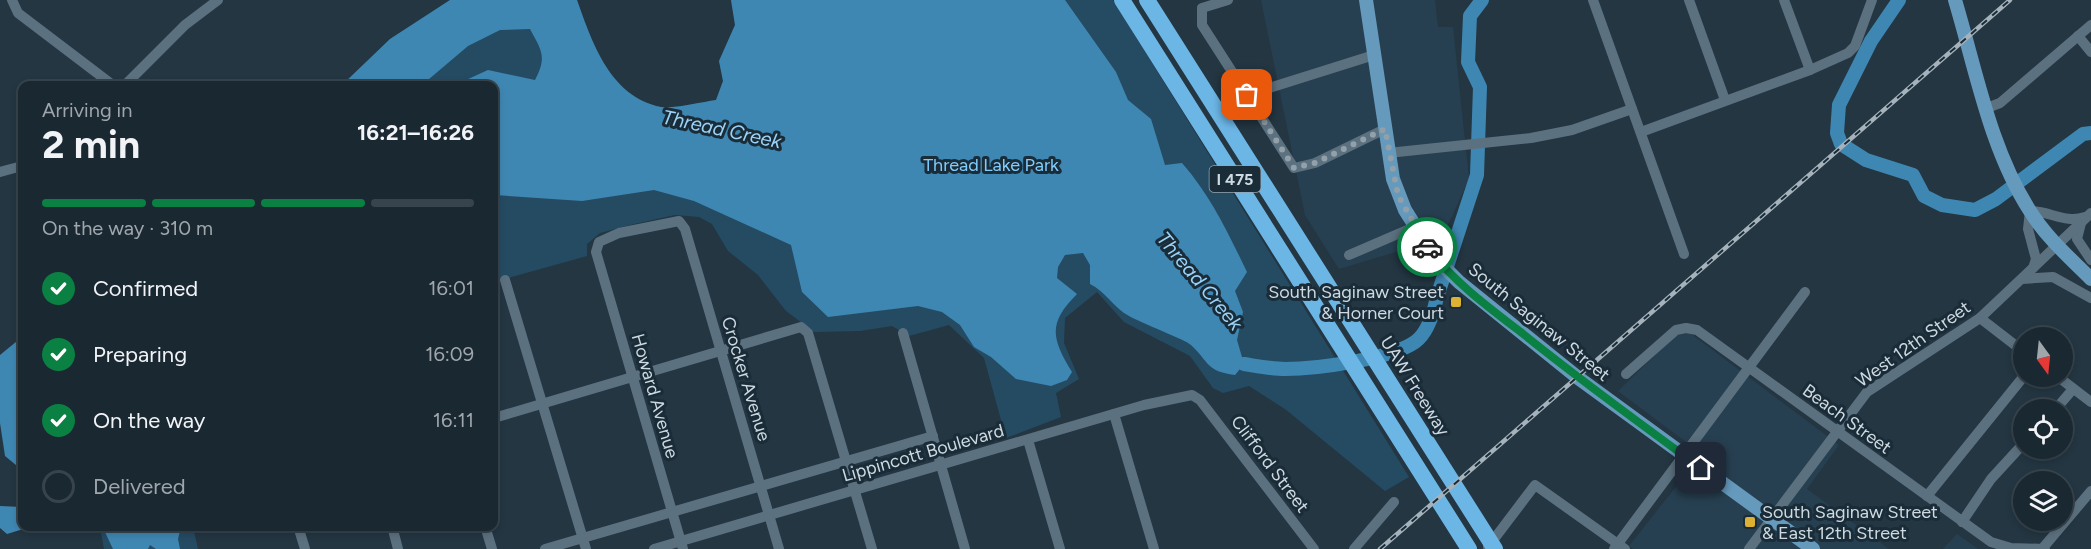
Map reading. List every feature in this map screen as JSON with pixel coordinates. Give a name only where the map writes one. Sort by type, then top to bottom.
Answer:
[{"type":"highway","name":"I 475","points":[[1122,0],[1466,545]]},
{"type":"highway","name":"UAW Freeway","points":[[1147,0],[1496,549]]},
{"type":"main road","name":"South Saginaw Street","points":[[1366,0],[1388,153],[1398,195],[1414,227],[1436,259],[1458,282],[1577,377],[1813,549]]},
{"type":"main road","points":[[1955,0],[1987,108],[2006,164],[2021,197],[2058,244],[2091,279]]},
{"type":"street","points":[[12,0],[18,13],[107,81]]},
{"type":"street","points":[[129,81],[185,25],[218,0]]},
{"type":"street","points":[[1228,0],[1202,8],[1202,25],[1294,168],[1315,163],[1385,129]]},
{"type":"street","points":[[1593,0],[1684,254]]},
{"type":"street","points":[[1689,0],[1725,100]]},
{"type":"street","points":[[1784,0],[1810,70]]},
{"type":"street","points":[[1641,132],[1810,70],[1848,53],[1856,46],[1872,0]]},
{"type":"street","points":[[1987,108],[2000,103],[2091,25]]},
{"type":"street","points":[[2078,36],[2091,52]]},
{"type":"street","points":[[1247,95],[1374,55]]},
{"type":"street","points":[[1388,153],[1487,143],[1572,130],[1632,109]]},
{"type":"street","points":[[0,172],[18,167]]},
{"type":"street","points":[[2032,268],[2036,259],[2028,229],[2030,211],[2042,211],[2068,220],[2087,217]]},
{"type":"street","points":[[2087,217],[2078,239],[2091,260]]},
{"type":"street","name":"West 12th Street","points":[[1749,549],[1870,390],[1980,318],[2087,217]]},
{"type":"street","name":"Crocker Avenue","points":[[596,252],[599,242],[619,233],[679,221],[685,230],[779,549]]},
{"type":"street","points":[[1349,255],[1414,227]]},
{"type":"street","name":"Howard Avenue","points":[[596,252],[682,545]]},
{"type":"street","points":[[2021,279],[2054,277],[2091,298]]},
{"type":"street","points":[[506,280],[586,549]]},
{"type":"street","points":[[1487,549],[1535,485],[1619,547],[1805,292]]},
{"type":"street","points":[[1980,318],[2013,344]]},
{"type":"street","points":[[498,417],[801,327],[808,333],[872,549]]},
{"type":"street","name":"Beach Street","points":[[1626,374],[1674,332],[1683,328],[1701,333],[2000,549]]},
{"type":"street","points":[[903,333],[965,549]]},
{"type":"street","points":[[1926,496],[2015,387]]},
{"type":"street","points":[[2070,387],[2091,402]]},
{"type":"street","points":[[2064,399],[2073,389]]},
{"type":"street","name":"Lippincott Boulevard","points":[[654,549],[682,545],[769,515],[1172,398],[1192,395],[1200,400]]},
{"type":"street","name":"Clifford Street","points":[[1200,400],[1314,549]]},
{"type":"street","points":[[1114,414],[1154,549]]},
{"type":"street","name":"Lippincott Boulevard","points":[[545,549],[933,436]]},
{"type":"street","points":[[1028,440],[1060,549]]},
{"type":"street","points":[[1962,522],[1993,476],[2013,455]]},
{"type":"street","points":[[2043,549],[2091,491]]},
{"type":"street","points":[[1354,549],[1394,502]]},
{"type":"street","points":[[300,531],[305,549]]},
{"type":"street","points":[[393,531],[398,549]]},
{"type":"street","points":[[487,531],[492,549]]},
{"type":"street","name":"Beach Street","points":[[1991,542],[2011,548],[2043,549]]},
{"type":"shaded area","points":[[1261,0],[1435,0],[1438,27],[1453,27],[1469,179],[1442,238],[1339,269],[1305,215]]},
{"type":"shaded area","points":[[1690,333],[1839,445],[1807,489],[1889,549],[1633,549],[1629,546],[1702,454],[1618,391],[1676,335]]},
{"type":"shaded area","points":[[1957,534],[1978,549],[1943,549]]},
{"type":"green space","name":"Thread Lake Park","points":[[450,0],[577,0],[597,50],[616,80],[628,92],[643,101],[667,107],[716,100],[723,81],[719,61],[735,25],[731,0],[1113,0],[1409,477],[1385,491],[1285,409],[1249,386],[1223,393],[1213,388],[1190,356],[1124,322],[1097,292],[1065,318],[1064,343],[1079,379],[1056,393],[1061,417],[1006,438],[984,358],[949,325],[909,336],[892,326],[860,331],[814,332],[786,311],[758,275],[728,251],[712,224],[699,217],[675,215],[600,233],[587,244],[587,256],[498,281],[498,81],[347,81],[390,39]]},
{"type":"green space","points":[[101,531],[194,531],[198,549],[104,549]]},
{"type":"water","name":"Thread Lake Park","points":[[450,0],[577,0],[597,50],[616,80],[628,92],[643,101],[666,107],[716,100],[723,81],[719,61],[735,25],[731,0],[1065,0],[1116,72],[1128,100],[1151,119],[1165,165],[1182,163],[1210,202],[1233,243],[1247,272],[1235,291],[1243,312],[1237,340],[1244,364],[1235,375],[1219,371],[1209,365],[1191,345],[1124,313],[1101,291],[1090,284],[1090,265],[1083,253],[1065,255],[1058,267],[1057,278],[1077,294],[1061,314],[1056,331],[1060,350],[1072,372],[1067,380],[1051,386],[1016,379],[991,357],[974,347],[960,325],[942,312],[918,306],[828,317],[802,292],[791,245],[694,201],[654,190],[582,201],[498,195],[498,81],[464,81],[488,70],[535,80],[541,65],[542,54],[530,29],[500,30],[468,46],[427,81],[346,81],[390,39]]},
{"type":"water","points":[[18,340],[16,419],[18,422],[18,467],[5,456],[0,423],[0,355]]},
{"type":"water","points":[[0,506],[18,507],[18,531],[7,534],[0,528]]},
{"type":"water","points":[[104,531],[180,531],[178,539],[180,549],[156,549],[150,545],[148,549],[113,549]]},
{"type":"waterway","name":"Thread Creek","points":[[1244,364],[1285,369],[1353,362],[1404,348],[1424,333],[1432,315],[1477,175],[1480,87],[1468,62],[1470,16],[1482,0]]},
{"type":"waterway","name":"Thread Creek","points":[[1899,0],[1871,41],[1839,105],[1837,133],[1841,144],[1866,160],[1913,175],[1924,196],[1942,205],[1975,210],[1996,199],[2083,134],[2091,133]]},
{"type":"railway","points":[[1380,549],[2010,0]]},
{"type":"way so far","points":[[1247,95],[1294,168],[1315,163],[1385,129],[1393,179],[1398,195],[1427,247]]},
{"type":"place","name":"South Saginaw Street & Horner Court","points":[[1456,302]]},
{"type":"place","name":"South Saginaw Street & East 12th Street","points":[[1750,522]]},
{"type":"route","points":[[1427,247],[1458,282],[1577,377],[1701,468]]}]
